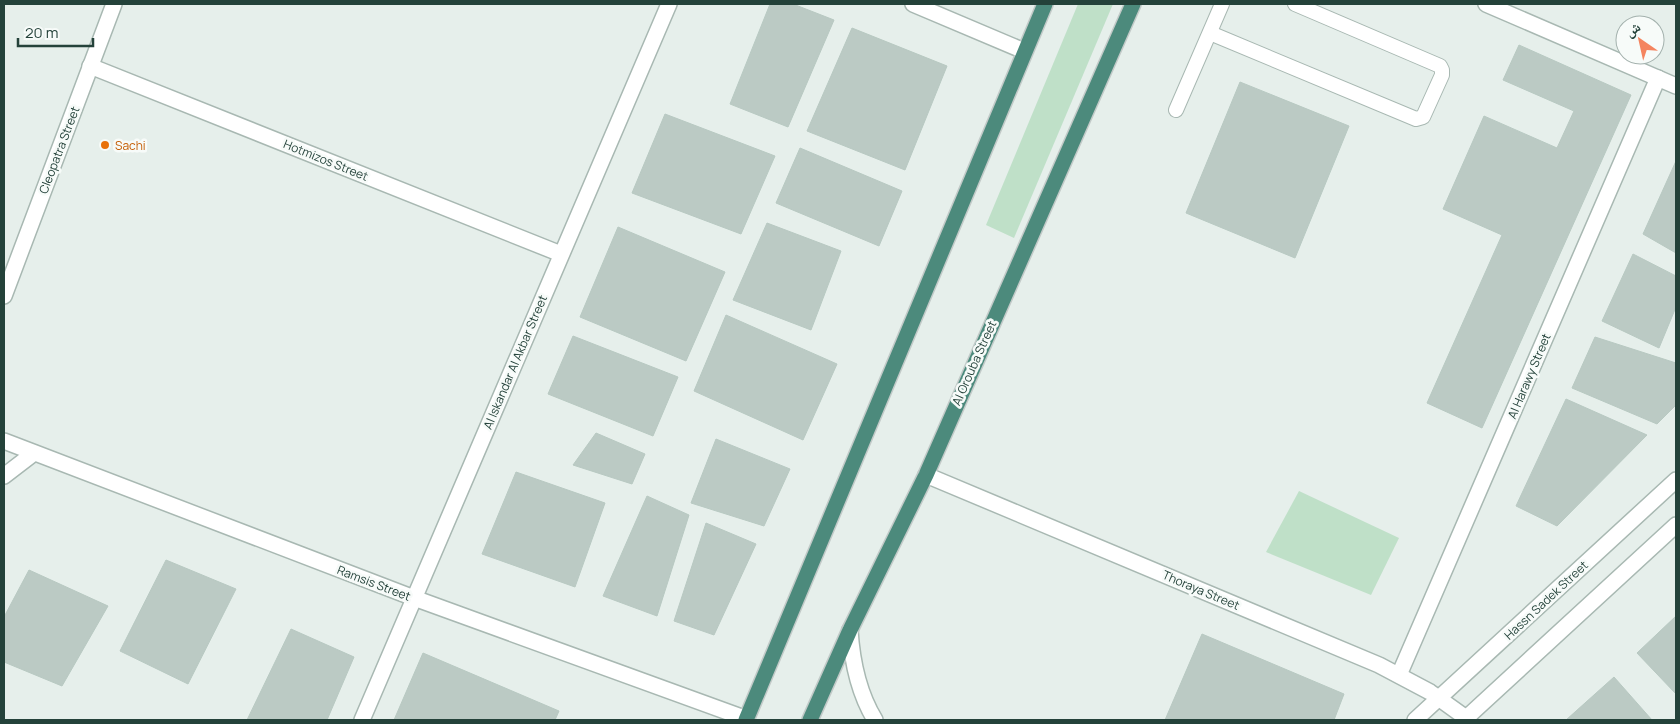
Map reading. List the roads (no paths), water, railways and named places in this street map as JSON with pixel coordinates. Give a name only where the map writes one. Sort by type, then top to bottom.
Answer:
[{"type":"highway","points":[[747,720],[1045,4]]},
{"type":"highway","name":"Al Orouba Street","points":[[810,720],[850,630],[926,474],[1133,4]]},
{"type":"street","name":"Cleopatra Street","points":[[4,296],[114,4]]},
{"type":"street","name":"Al Iskandar Al Akbar Street","points":[[362,720],[669,4]]},
{"type":"street","points":[[913,4],[1024,52]]},
{"type":"street","points":[[1496,6],[1676,86]]},
{"type":"street","name":"Hotmizos Street","points":[[90,66],[561,254]]},
{"type":"street","name":"Al Harawy Street","points":[[1400,674],[1658,78]]},
{"type":"street","name":"Ramsis Street","points":[[4,441],[414,598],[747,720]]},
{"type":"street","points":[[4,476],[34,453]]},
{"type":"street","name":"Thoraya Street","points":[[926,474],[1400,674],[1439,698],[1466,720]]},
{"type":"street","name":"Hassn Sadek Street","points":[[1415,720],[1676,480]]},
{"type":"street","points":[[1466,720],[1676,525]]},
{"type":"street","points":[[850,630],[851,653],[856,676],[863,698],[875,720]]},
{"type":"lane","points":[[1176,110],[1222,4]]},
{"type":"lane","points":[[1210,33],[1416,119],[1423,118],[1442,74],[1440,66],[1295,4]]},
{"type":"place","name":"Sachi","points":[[105,145]]}]
